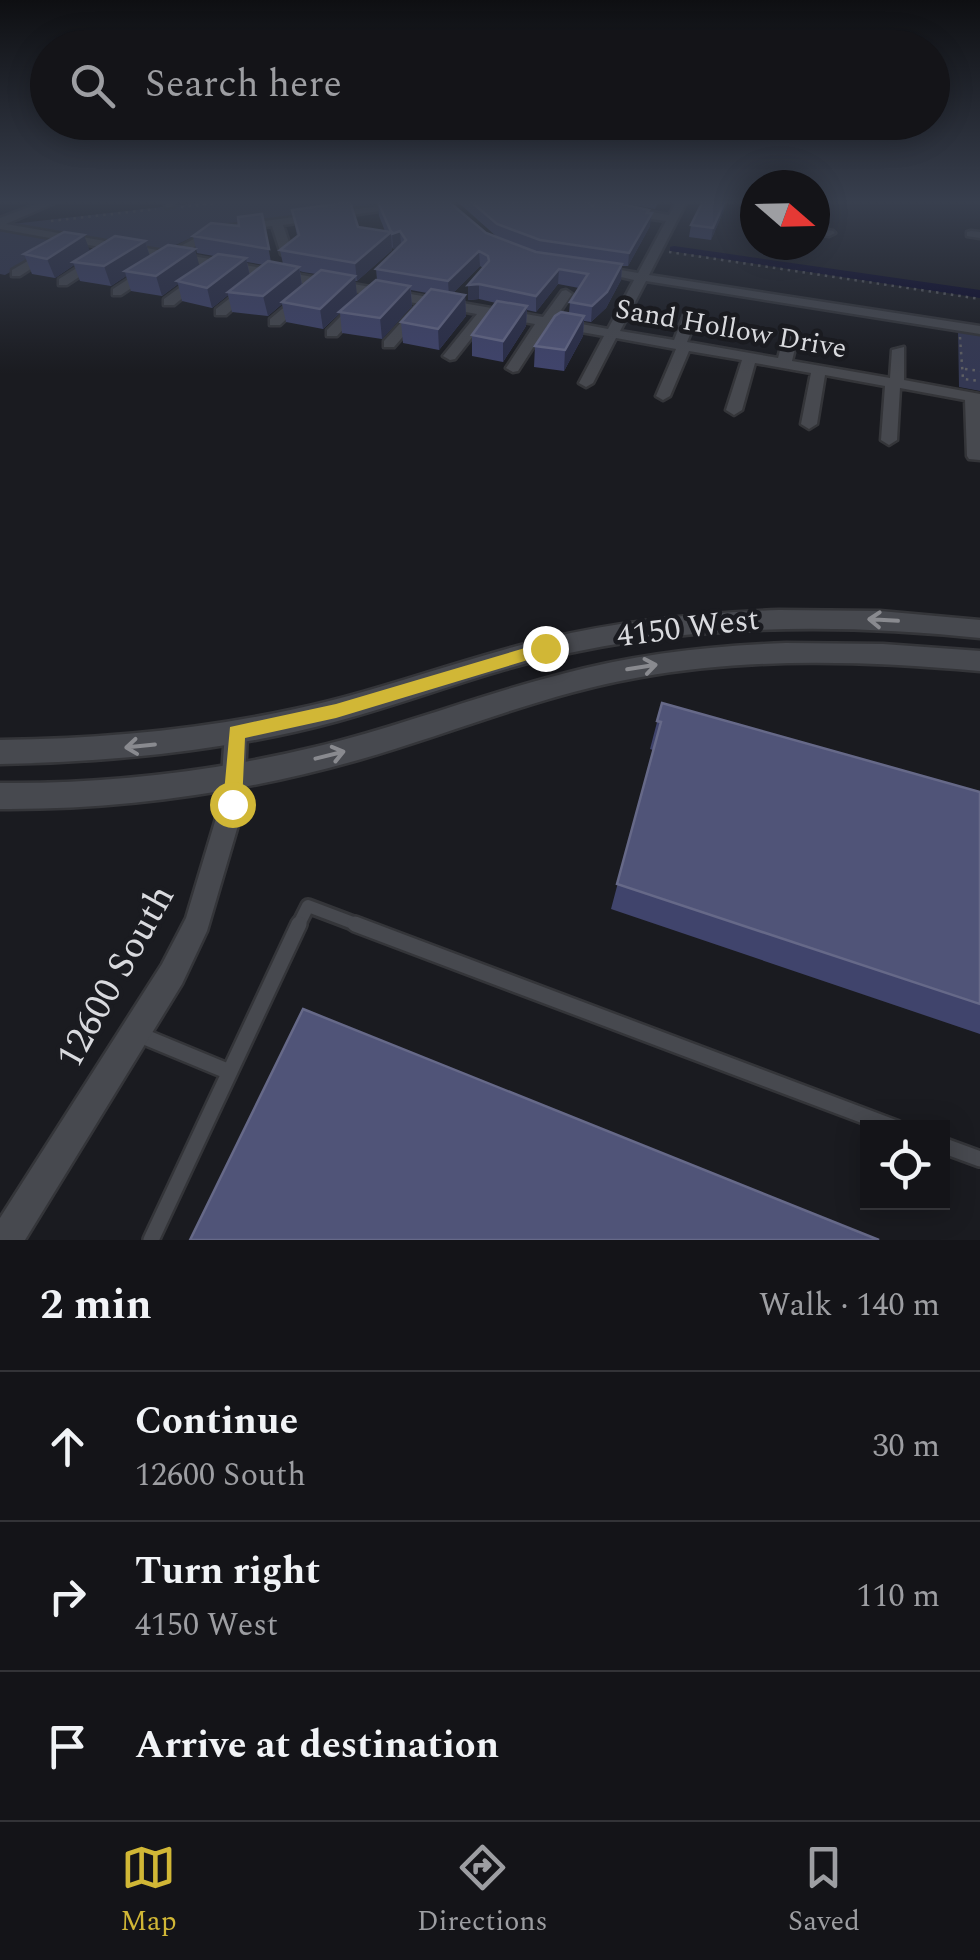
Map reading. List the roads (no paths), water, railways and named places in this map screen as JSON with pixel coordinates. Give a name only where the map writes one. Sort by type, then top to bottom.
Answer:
[{"type":"street","points":[[16,272],[39,259]]},
{"type":"street","points":[[63,282],[99,259]]},
{"type":"street","points":[[117,292],[166,259]]},
{"type":"street","name":"Sand Hollow Drive","points":[[186,259],[321,282],[370,286],[428,301],[458,300],[486,311],[895,383],[977,392]]},
{"type":"street","points":[[586,383],[651,259]]},
{"type":"street","points":[[168,302],[219,265]]},
{"type":"street","points":[[578,267],[980,330]]},
{"type":"street","points":[[221,312],[269,274]]},
{"type":"street","points":[[276,322],[321,282]]},
{"type":"street","points":[[332,333],[370,286]]},
{"type":"street","points":[[513,368],[566,294]]},
{"type":"street","points":[[389,344],[428,301]]},
{"type":"street","points":[[450,356],[486,311]]},
{"type":"street","points":[[663,396],[691,316]]},
{"type":"street","points":[[784,364],[792,332]]},
{"type":"street","points":[[889,440],[898,350]]},
{"type":"street","points":[[734,410],[750,358]]},
{"type":"street","points":[[809,424],[819,370]]},
{"type":"street","points":[[976,456],[977,392]]},
{"type":"street","name":"4150 West","points":[[0,752],[98,750],[236,732],[350,707],[545,648],[641,630],[813,618],[980,629]]},
{"type":"street","name":"4150 West","points":[[0,796],[110,792],[234,775],[356,748],[551,686],[640,667],[796,652],[904,654],[980,662]]},
{"type":"street","name":"12600 South","points":[[6,1240],[172,974],[207,898],[232,804],[236,732]]},
{"type":"lane","points":[[151,1240],[227,1071],[308,906],[875,1120]]},
{"type":"lane","points":[[135,1033],[227,1071]]},
{"type":"lane","points":[[950,1148],[980,1159]]},
{"type":"waterway","points":[[741,259],[980,294]]}]
